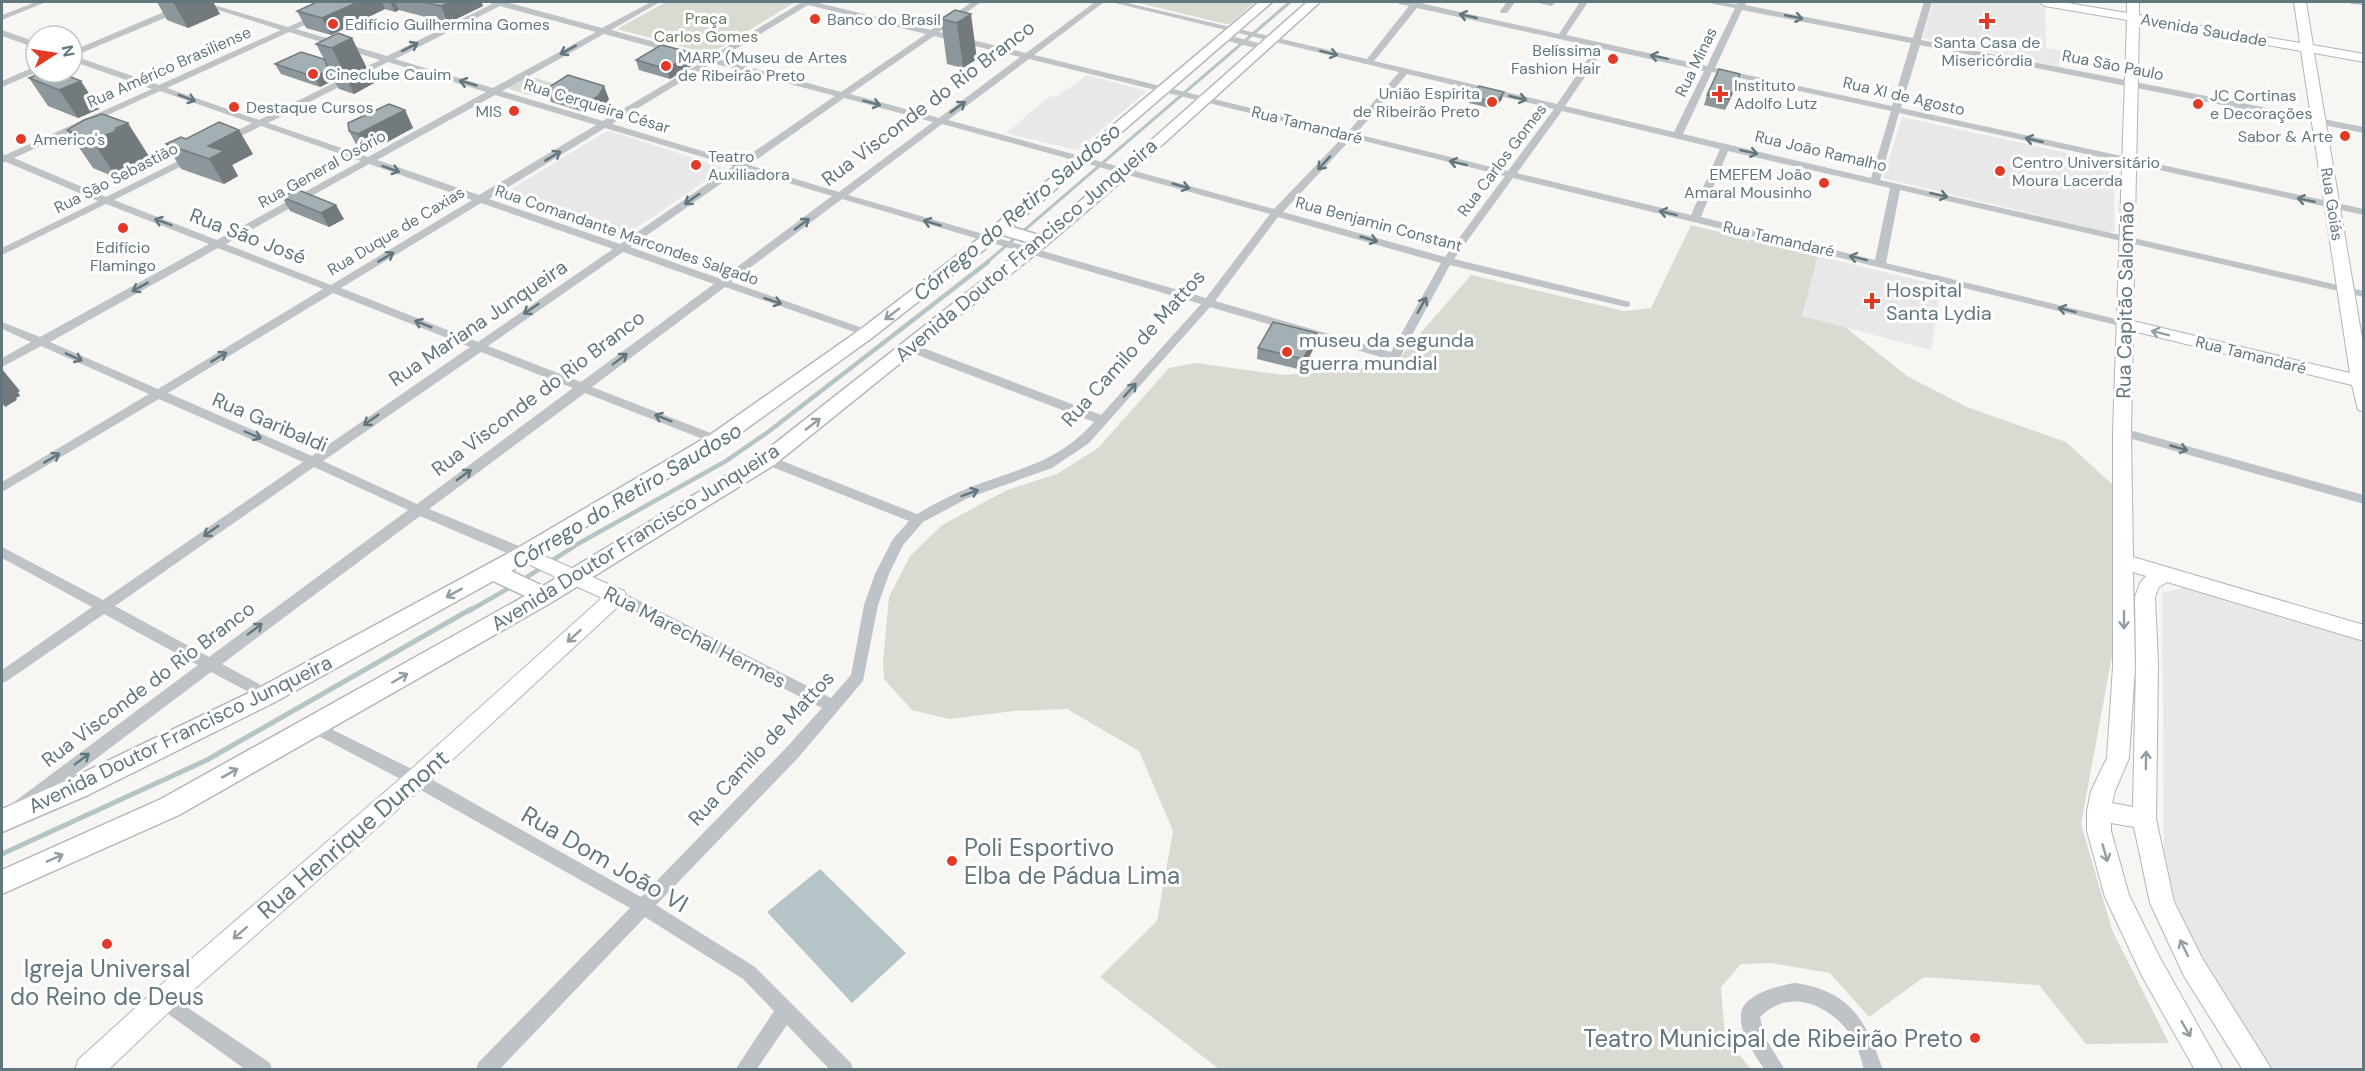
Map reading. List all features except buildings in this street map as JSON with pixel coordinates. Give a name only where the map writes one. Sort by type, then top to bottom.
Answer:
[{"type":"main road","name":"Avenida Doutor Francisco Junqueira","points":[[2,820],[79,787],[267,695],[501,575],[717,440],[867,333],[998,235],[1234,35],[1266,2]]},
{"type":"main road","name":"Avenida Doutor Francisco Junqueira","points":[[2,882],[170,807],[314,727],[569,574],[767,460],[911,348],[1264,42],[1314,2]]},
{"type":"main road","name":"Avenida Saudade","points":[[2045,2],[2364,58]]},
{"type":"main road","name":"Rua Capitão Salomão","points":[[2099,811],[2103,791],[2118,759],[2121,736],[2125,562],[2122,432],[2133,2]]},
{"type":"main road","name":"Rua Goiás","points":[[2301,2],[2364,406]]},
{"type":"main road","points":[[998,235],[1031,244]]},
{"type":"main road","name":"Rua Tamandaré","points":[[2124,324],[2362,382]]},
{"type":"main road","name":"Rua Marechal Hermes","points":[[531,557],[617,596]]},
{"type":"main road","points":[[2125,562],[2364,633]]},
{"type":"main road","points":[[2164,574],[2150,583],[2145,597],[2147,663],[2144,819],[2162,903],[2193,967],[2259,1070]]},
{"type":"main road","points":[[501,575],[538,593]]},
{"type":"main road","name":"Rua Henrique Dumont","points":[[88,1070],[163,1000],[416,779],[617,596]]},
{"type":"main road","points":[[2144,819],[2099,811],[2099,831],[2117,897],[2151,967],[2210,1070]]},
{"type":"street","points":[[2,18],[42,2]]},
{"type":"street","points":[[84,51],[197,2]]},
{"type":"street","name":"Rua Cerqueira César","points":[[197,2],[840,195],[998,235]]},
{"type":"street","name":"Rua Américo Brasiliense","points":[[3,158],[349,2]]},
{"type":"street","points":[[218,144],[498,2]]},
{"type":"street","name":"Rua Benjamin Constant","points":[[498,2],[1088,160],[1447,261],[1626,304]]},
{"type":"street","name":"Rua General Osório","points":[[2,363],[656,2]]},
{"type":"street","name":"Rua Tamandaré","points":[[806,2],[2124,324]]},
{"type":"street","name":"Rua Duque de Caxias","points":[[2,488],[806,2]]},
{"type":"street","name":"Rua Mariana Junqueira","points":[[2,677],[312,460],[977,2]]},
{"type":"street","name":"Rua Visconde do Rio Branco","points":[[2,820],[208,664],[1100,2]]},
{"type":"street","name":"Rua João Ramalho","points":[[1115,2],[1234,35],[1368,63],[2364,294]]},
{"type":"street","name":"Rua XI de Agosto","points":[[1402,2],[1416,3],[1601,46],[2364,212]]},
{"type":"street","points":[[1504,11],[1511,2]]},
{"type":"street","points":[[1539,2],[1551,4]]},
{"type":"street","points":[[1561,37],[1584,2]]},
{"type":"street","name":"Rua São Paulo","points":[[1716,2],[1741,4],[2364,130]]},
{"type":"street","points":[[1875,180],[1928,2]]},
{"type":"street","points":[[2354,2],[2364,3]]},
{"type":"street","points":[[1368,63],[1416,3]]},
{"type":"street","name":"Rua Minas","points":[[1677,135],[1741,4]]},
{"type":"street","points":[[2,33],[24,41]]},
{"type":"street","name":"Rua Carlos Gomes","points":[[1208,303],[1394,357],[1447,261],[1508,174],[1559,108],[1601,46]]},
{"type":"street","name":"Rua Comandante Marcondes Salgado","points":[[84,60],[259,124],[867,333]]},
{"type":"street","name":"Rua Camilo de Mattos","points":[[485,1070],[791,754],[858,677],[871,605],[882,574],[898,542],[918,519],[963,495],[1047,465],[1085,440],[1208,303],[1276,213],[1350,135],[1404,72]]},
{"type":"street","points":[[2,84],[24,74]]},
{"type":"street","points":[[1695,219],[1725,147]]},
{"type":"street","name":"Rua São Sebastião","points":[[2,252],[197,154]]},
{"type":"street","name":"Rua São José","points":[[3,158],[717,440]]},
{"type":"street","points":[[1880,264],[1896,185]]},
{"type":"street","points":[[1031,244],[1208,303]]},
{"type":"street","name":"Rua Garibaldi","points":[[2,325],[312,460],[417,509],[531,557]]},
{"type":"street","points":[[911,348],[1102,420]]},
{"type":"street","points":[[2122,432],[2364,500]]},
{"type":"street","points":[[767,460],[918,519]]},
{"type":"street","points":[[2,552],[105,605],[267,695]]},
{"type":"street","name":"Rua Marechal Hermes","points":[[617,596],[833,706]]},
{"type":"street","name":"Rua Dom João VI","points":[[314,727],[416,779],[642,906],[749,973],[844,1070]]},
{"type":"street","points":[[1776,1070],[1756,1040],[1750,1014],[1767,999],[1790,991],[1812,993],[1840,1010],[1862,1038],[1874,1070]]},
{"type":"street","points":[[163,1000],[263,1070]]},
{"type":"street","points":[[744,1070],[786,1010]]},
{"type":"shaded area","name":"Santa Casa de Misericórdia","points":[[1933,2],[2045,3],[2046,48],[2062,51],[2058,66],[1923,38]]},
{"type":"shaded area","points":[[1087,75],[1147,91],[1077,150],[1006,133],[1050,96],[1057,97]]},
{"type":"shaded area","name":"Centro Universitário Moura Lacerda","points":[[1902,117],[2113,163],[2115,231],[2108,232],[1883,178]]},
{"type":"shaded area","points":[[610,131],[724,168],[623,237],[617,238],[503,196],[605,132]]},
{"type":"shaded area","name":"Hospital Santa Lydia","points":[[1818,256],[1941,286],[1931,350],[1802,316]]},
{"type":"shaded area","points":[[2188,587],[2363,639],[2363,1069],[2268,1069],[2210,975],[2180,914],[2164,852],[2162,593]]},
{"type":"shaded area","points":[[820,869],[906,953],[852,1003],[767,912]]},
{"type":"green space","name":"Praça Carlos Gomes","points":[[666,2],[794,3],[710,54],[617,29]]},
{"type":"green space","points":[[1134,2],[1255,2],[1231,23],[1226,24]]},
{"type":"green space","points":[[529,76],[555,84],[538,95],[507,88]]},
{"type":"green space","points":[[1691,225],[1818,256],[1802,316],[1845,327],[1907,376],[1967,407],[2066,442],[2114,486],[2114,645],[2081,824],[2112,930],[2169,1043],[2086,1044],[2039,985],[1924,977],[1869,1017],[1830,973],[1771,963],[1741,964],[1721,987],[1725,1038],[1751,1069],[1219,1069],[1100,977],[1157,921],[1173,831],[1139,751],[1067,709],[1014,711],[949,719],[912,710],[884,679],[883,662],[889,597],[910,556],[942,525],[1007,490],[1057,474],[1098,448],[1169,368],[1196,363],[1282,375],[1356,370],[1399,358],[1471,275],[1624,311],[1651,308]]},
{"type":"waterway","name":"Córrego do Retiro Saudoso","points":[[986,263],[1290,2]]},
{"type":"waterway","name":"Córrego do Retiro Saudoso","points":[[521,581],[576,545],[726,461],[768,432],[988,262]]},
{"type":"waterway","name":"Córrego do Retiro Saudoso","points":[[469,611],[514,585]]},
{"type":"waterway","name":"Córrego do Retiro Saudoso","points":[[2,854],[207,760],[471,609]]},
{"type":"place","name":"Banco do Brasil","points":[[815,19]]},
{"type":"place","name":"Santa Casa de Misericórdia","points":[[1987,21]]},
{"type":"place","name":"Edifício Guilhermina Gomes","points":[[333,24]]},
{"type":"place","name":"Belíssima Fashion Hair","points":[[1613,59]]},
{"type":"place","name":"MARP (Museu de Artes de Ribeirão Preto","points":[[666,66]]},
{"type":"place","name":"Cineclube Cauim","points":[[313,74]]},
{"type":"place","name":"Instituto Adolfo Lutz","points":[[1720,94]]},
{"type":"place","name":"União Espírita de Ribeirão Preto","points":[[1492,102]]},
{"type":"place","name":"JC Cortinas e Decorações","points":[[2198,104]]},
{"type":"place","name":"Destaque Cursos","points":[[234,107]]},
{"type":"place","name":"MIS","points":[[514,111]]},
{"type":"place","name":"Sabor & Arte","points":[[2345,136]]},
{"type":"place","name":"Americo's","points":[[21,139]]},
{"type":"place","name":"Teatro Auxiliadora","points":[[696,165]]},
{"type":"place","name":"Centro Universitário Moura Lacerda","points":[[2000,171]]},
{"type":"place","name":"EMEFEM João Amaral Mousinho","points":[[1824,183]]},
{"type":"place","name":"Edifício Flamingo","points":[[123,228]]},
{"type":"place","name":"Hospital Santa Lydia","points":[[1872,301]]},
{"type":"place","name":"museu da segunda guerra mundial","points":[[1287,352]]},
{"type":"place","name":"Poli Esportivo Elba de Pádua Lima","points":[[952,861]]},
{"type":"place","name":"Igreja Universal do Reino de Deus","points":[[107,944]]},
{"type":"place","name":"Teatro Municipal de Ribeirão Preto","points":[[1975,1038]]}]
